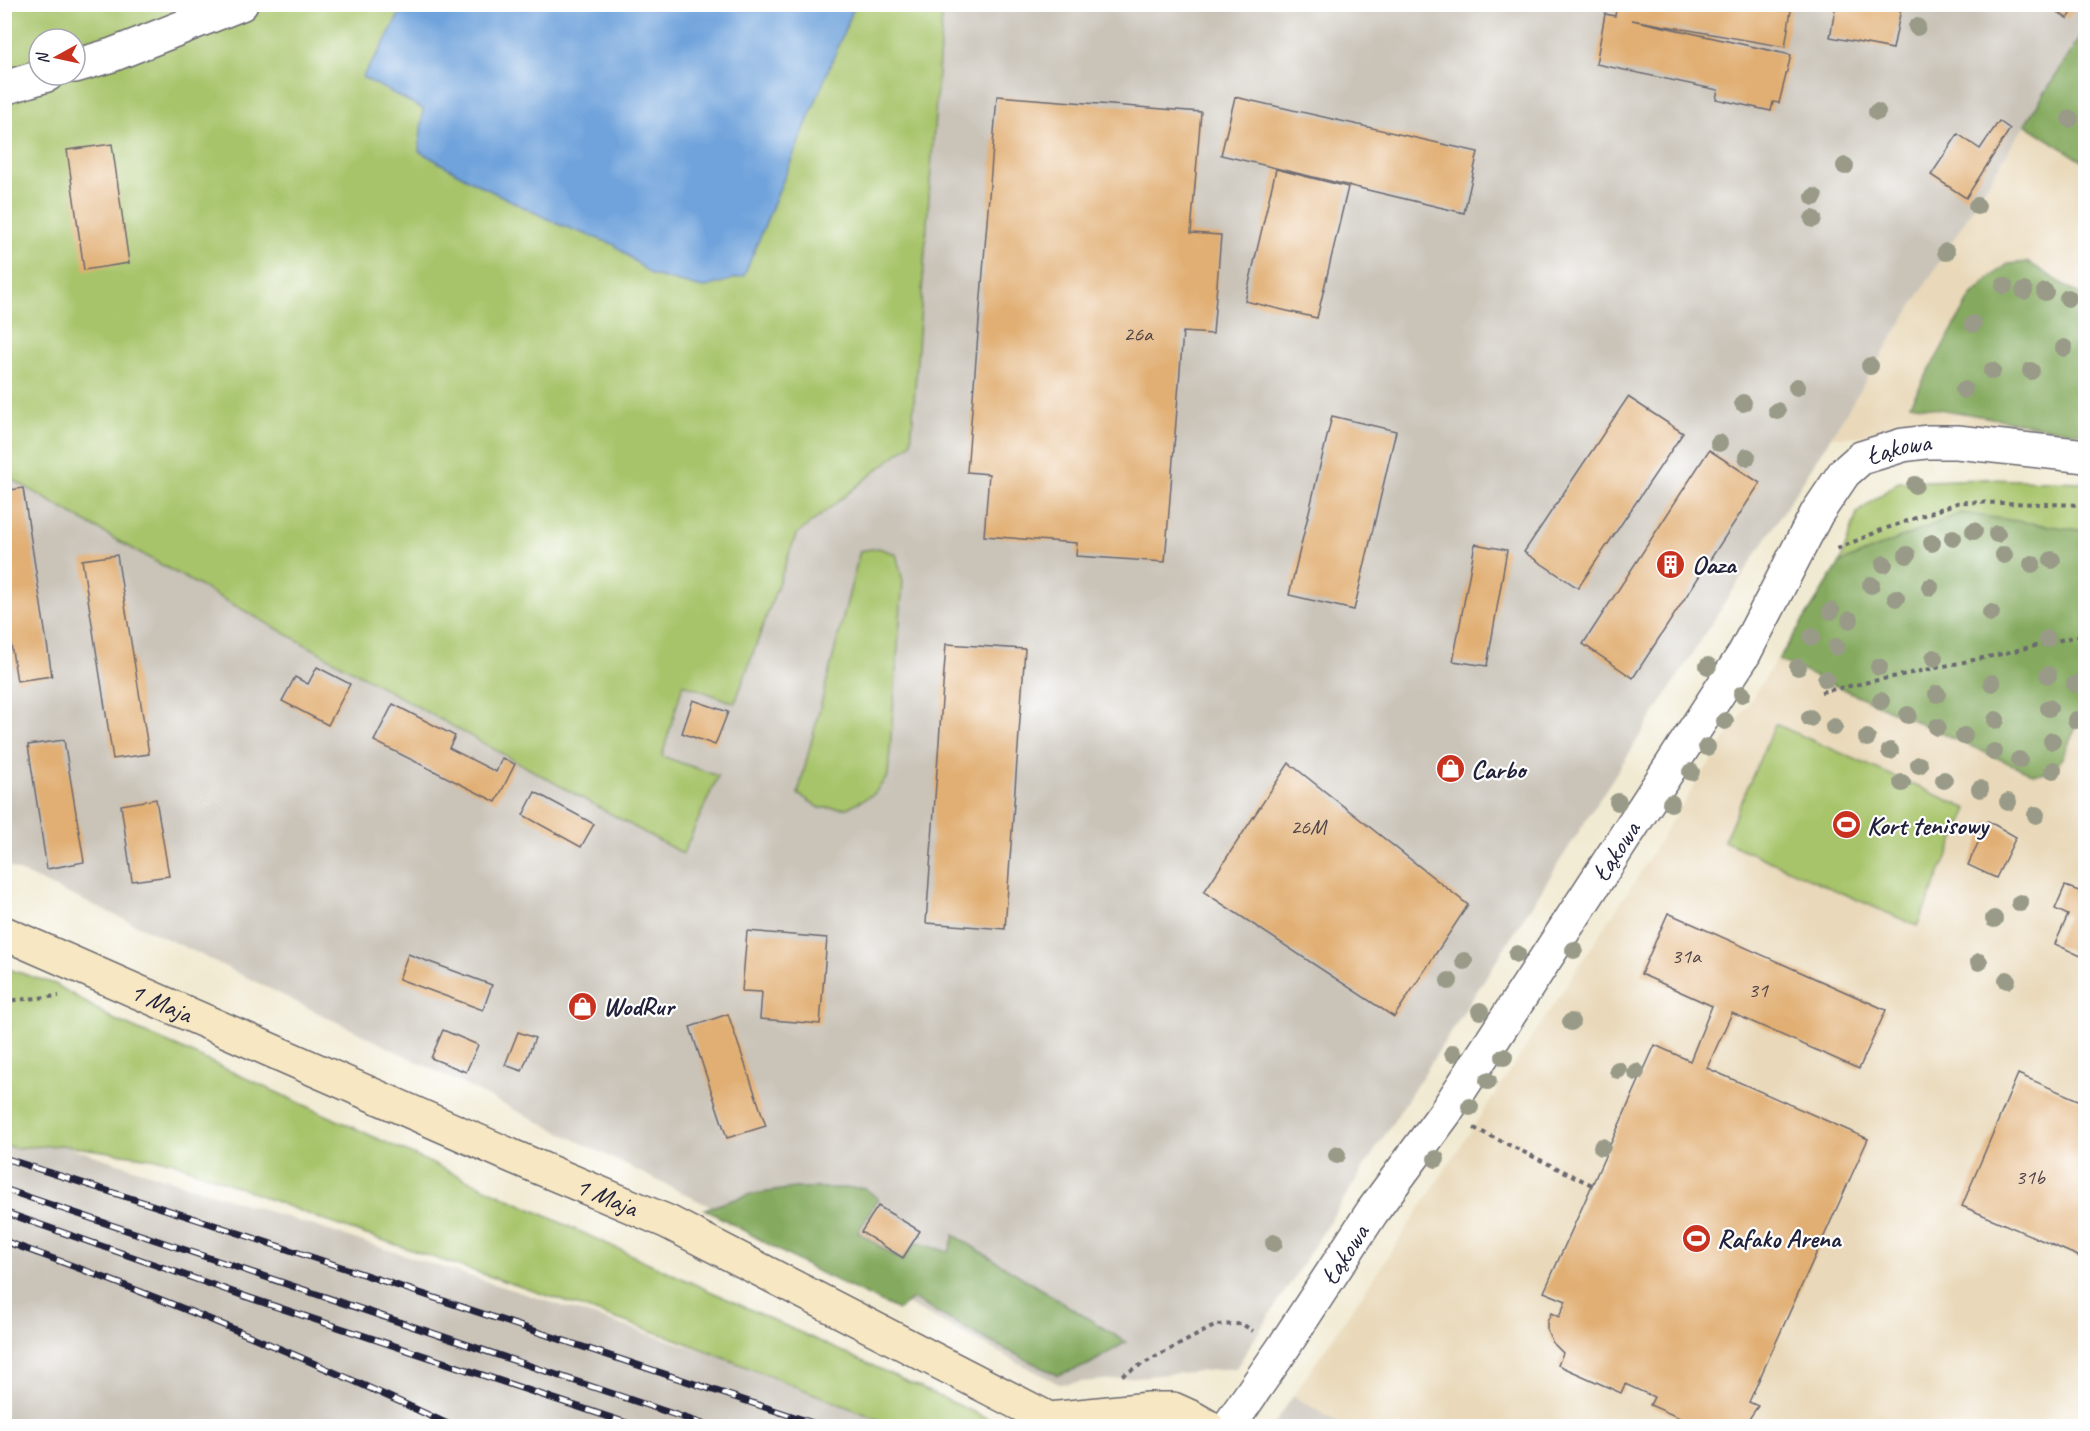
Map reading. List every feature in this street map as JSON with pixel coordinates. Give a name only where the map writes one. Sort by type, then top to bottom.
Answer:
[{"type":"street","points":[[87,62],[112,55],[241,4]]},
{"type":"street","points":[[4,88],[27,81]]},
{"type":"street","name":"Łąkowa","points":[[1229,1426],[1372,1212],[1445,1113],[1744,654],[1817,513],[1844,473],[1861,458],[1903,445],[1927,442],[1957,442],[2085,456]]},
{"type":"street","name":"1 Maja","points":[[4,933],[668,1222],[1049,1419],[1149,1409],[1173,1410],[1207,1426]]},
{"type":"path","points":[[1833,551],[1879,531],[1960,502],[2085,505]]},
{"type":"path","points":[[1821,692],[2085,634]]},
{"type":"path","points":[[4,1001],[60,996]]},
{"type":"path","points":[[1445,1113],[1592,1185]]},
{"type":"path","points":[[1118,1377],[1216,1325],[1242,1324],[1281,1351]]},
{"type":"shaded area","points":[[943,5],[2085,5],[2085,27],[1831,437],[1236,1368],[1059,1384],[893,1297],[189,949],[5,865],[5,475],[115,539],[561,785],[718,776],[662,756],[683,684],[735,703],[796,535],[911,443]]},
{"type":"shaded area","points":[[2025,124],[2085,163],[2085,447],[1951,423],[1872,436],[1831,437]]},
{"type":"shaded area","points":[[2085,531],[2085,1426],[1344,1426],[1293,1396],[1385,1261],[1636,879],[1840,563]]},
{"type":"shaded area","points":[[62,1145],[811,1386],[914,1426],[5,1426],[5,1146],[14,1148]]},
{"type":"shaded area","points":[[1293,1396],[1344,1426],[1273,1426]]},
{"type":"green space","points":[[5,5],[943,5],[911,443],[796,535],[735,703],[683,684],[662,756],[718,776],[683,854],[115,539],[5,475]]},
{"type":"green space","points":[[2085,30],[2086,163],[2025,124]]},
{"type":"green space","points":[[2028,262],[2085,298],[2085,434],[1910,404],[1971,297],[2008,264]]},
{"type":"green space","points":[[1986,479],[2085,482],[2085,532],[1961,513],[1840,563],[1857,513],[1898,482]]},
{"type":"green space","points":[[1961,513],[2085,531],[2085,708],[2061,760],[2050,773],[2033,774],[1778,660],[1840,563]]},
{"type":"green space","points":[[878,548],[896,554],[903,581],[888,776],[874,794],[847,808],[820,808],[798,794],[860,551]]},
{"type":"green space","name":"Kort tenisowy","points":[[1775,724],[1968,809],[1917,926],[1724,841]]},
{"type":"green space","points":[[5,968],[55,984],[113,1019],[1004,1426],[895,1426],[679,1340],[331,1223],[171,1161],[62,1145],[14,1148],[5,1145]]},
{"type":"green space","points":[[795,1188],[865,1188],[878,1199],[858,1232],[902,1261],[916,1242],[949,1252],[954,1235],[1126,1342],[1088,1365],[1057,1375],[983,1338],[913,1299],[898,1310],[816,1271],[705,1209],[748,1195]]},
{"type":"water","points":[[443,5],[855,5],[744,276],[703,288],[652,275],[613,244],[560,225],[473,182],[419,151],[423,109],[362,77],[379,52],[400,13]]},
{"type":"building","points":[[1617,4],[1792,4],[1785,47],[1632,20],[1791,55],[1779,103],[1773,102],[1771,111],[1716,99],[1718,90],[1596,64],[1605,14],[1615,16]]},
{"type":"building","points":[[1836,4],[1902,4],[1893,49],[1830,37]]},
{"type":"building","points":[[2045,4],[2077,4],[2068,19]]},
{"type":"building","points":[[997,96],[1201,112],[1191,233],[1221,235],[1213,334],[1183,332],[1165,562],[1076,556],[1077,543],[984,536],[989,474],[967,472]]},
{"type":"building","points":[[1235,97],[1478,152],[1464,213],[1221,155]]},
{"type":"building","points":[[1999,121],[2010,129],[1966,198],[1931,175],[1958,134],[1980,149]]},
{"type":"building","points":[[112,144],[129,263],[84,270],[67,150]]},
{"type":"building","points":[[1276,169],[1348,187],[1317,318],[1245,301]]},
{"type":"building","points":[[1628,397],[1683,433],[1578,588],[1524,552]]},
{"type":"building","points":[[1332,416],[1396,431],[1354,610],[1289,595]]},
{"type":"building","name":"Oaza","points":[[1709,450],[1760,483],[1633,678],[1583,644]]},
{"type":"building","points":[[23,488],[52,676],[17,681],[4,602],[4,491]]},
{"type":"building","points":[[1475,544],[1507,550],[1487,666],[1453,661]]},
{"type":"building","points":[[117,555],[149,754],[113,759],[82,560]]},
{"type":"building","points":[[946,644],[1025,649],[1005,929],[926,923]]},
{"type":"building","points":[[317,667],[350,684],[328,725],[282,701],[295,677],[308,684]]},
{"type":"building","points":[[693,700],[728,712],[715,745],[682,733]]},
{"type":"building","points":[[393,704],[455,736],[449,748],[496,772],[502,758],[515,764],[496,802],[374,741]]},
{"type":"building","points":[[64,740],[84,862],[47,869],[28,745]]},
{"type":"building","points":[[1289,763],[1468,905],[1394,1017],[1204,892]]},
{"type":"building","points":[[535,792],[594,824],[581,847],[523,815]]},
{"type":"building","points":[[156,799],[169,876],[132,881],[121,805]]},
{"type":"building","points":[[1988,821],[2016,837],[1996,878],[1968,865]]},
{"type":"building","points":[[2085,877],[2085,958],[2055,944],[2068,915],[2055,909],[2065,886],[2079,891]]},
{"type":"building","name":"Rafako Arena","points":[[1668,913],[1886,1010],[1859,1069],[1732,1013],[1707,1068],[1868,1139],[1749,1402],[1758,1406],[1749,1419],[1735,1425],[1721,1423],[1719,1426],[1698,1426],[1650,1405],[1654,1397],[1625,1384],[1621,1393],[1558,1365],[1563,1353],[1553,1343],[1547,1330],[1547,1322],[1551,1313],[1559,1317],[1566,1301],[1544,1292],[1655,1045],[1690,1061],[1712,1006],[1641,974]]},
{"type":"building","points":[[747,931],[827,938],[820,1024],[760,1019],[762,992],[742,991]]},
{"type":"building","points":[[408,954],[492,985],[483,1010],[399,979]]},
{"type":"building","points":[[728,1014],[766,1126],[727,1138],[690,1027]]},
{"type":"building","points":[[443,1030],[478,1045],[466,1072],[431,1058]]},
{"type":"building","points":[[518,1032],[535,1038],[522,1071],[505,1065]]},
{"type":"building","points":[[2018,1074],[2085,1103],[2085,1259],[1962,1206]]},
{"type":"building","points":[[878,1206],[920,1231],[903,1258],[861,1232]]},
{"type":"railway","points":[[4,1158],[822,1426]]},
{"type":"railway","points":[[4,1189],[709,1426]]},
{"type":"railway","points":[[4,1212],[250,1298],[636,1426]]},
{"type":"railway","points":[[4,1241],[231,1328],[452,1426]]},
{"type":"place","name":"Oaza","points":[[1671,564]]},
{"type":"place","name":"Carbo","points":[[1450,769]]},
{"type":"place","name":"Kort tenisowy","points":[[1846,825]]},
{"type":"place","name":"WodRur","points":[[582,1006]]},
{"type":"place","name":"Rafako Arena","points":[[1696,1238]]}]
